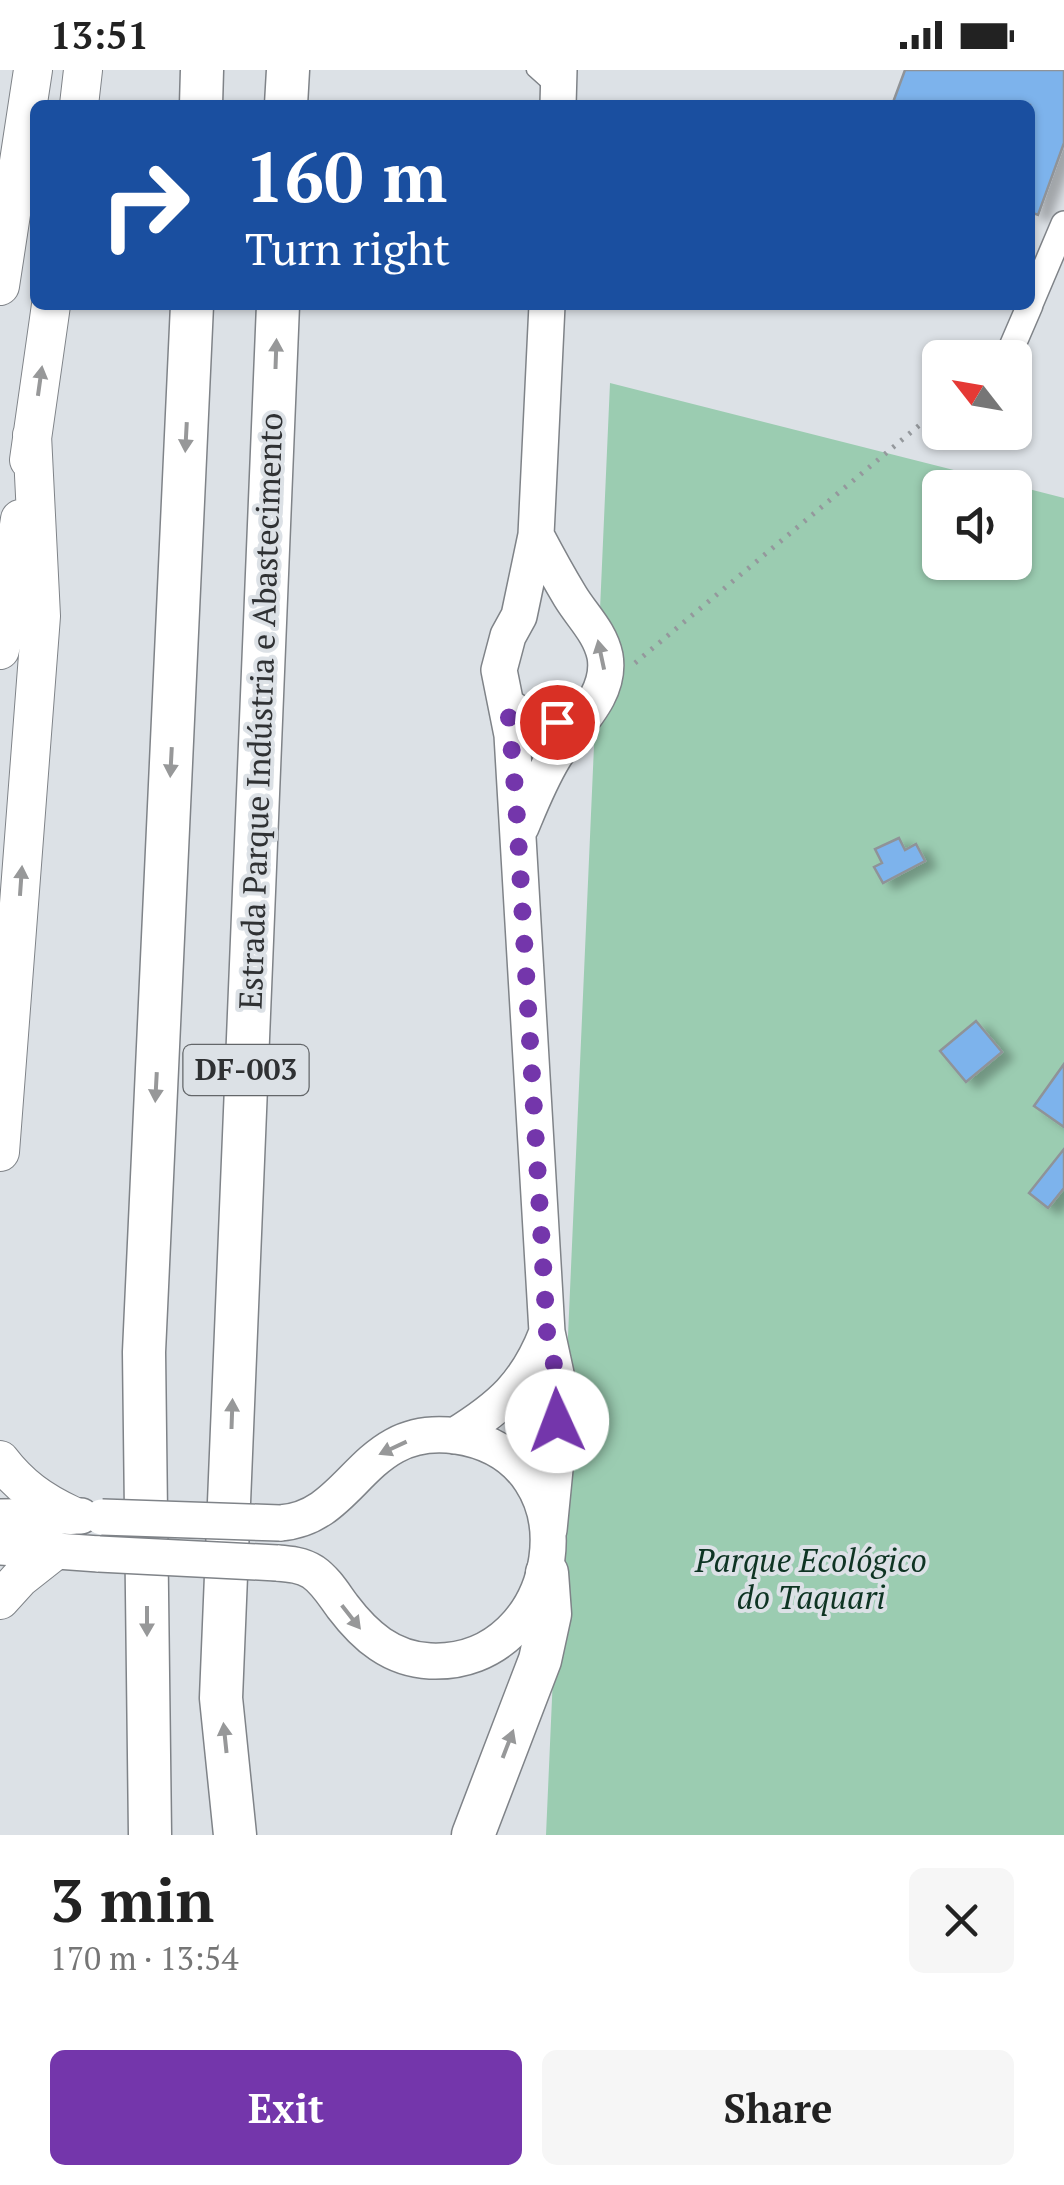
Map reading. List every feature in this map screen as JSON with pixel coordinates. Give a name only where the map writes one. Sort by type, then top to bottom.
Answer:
[{"type":"highway","points":[[200,100],[202,70]]},
{"type":"highway","points":[[286,100],[288,70]]},
{"type":"highway","name":"DF-003","points":[[150,1835],[144,1352],[192,310]]},
{"type":"highway","name":"Estrada Parque Indústria e Abastecimento","points":[[235,1835],[220,1698],[278,310]]},
{"type":"highway","points":[[473,1835],[540,1660],[550,1614],[547,1573]]},
{"type":"main road","points":[[0,286],[33,70]]},
{"type":"main road","points":[[80,100],[83,70]]},
{"type":"main road","points":[[0,650],[50,310]]},
{"type":"main road","points":[[0,1152],[40,616],[32,435]]},
{"type":"main road","points":[[0,1460],[15,1480],[40,1500],[86,1516]]},
{"type":"main road","points":[[0,1600],[53,1552]]},
{"type":"street","points":[[1035,293],[1064,224]]},
{"type":"street","points":[[0,1547],[298,1566],[314,1573],[362,1631],[380,1646],[404,1657],[426,1661],[452,1661],[475,1654],[498,1640],[534,1600],[547,1573],[558,1383],[547,1332],[518,834],[508,706],[499,670],[508,636],[519,616],[536,536],[547,310]]},
{"type":"street","points":[[1015,340],[1028,310]]},
{"type":"street","points":[[518,834],[554,757],[596,698],[604,656],[598,638],[536,536]]},
{"type":"street","points":[[508,706],[530,720],[544,723],[576,716],[596,698]]},
{"type":"street","points":[[454,1436],[483,1418],[524,1381],[547,1332]]},
{"type":"street","points":[[0,1516],[297,1522],[313,1516],[384,1450],[405,1442],[454,1436],[501,1453],[523,1471],[540,1498],[548,1530]]},
{"type":"path","points":[[596,698],[922,423]]},
{"type":"green space","name":"Parque Ecológico do Taquari","points":[[610,383],[953,470],[922,470],[922,580],[1032,580],[1032,490],[1064,498],[1064,1835],[546,1835]]},
{"type":"building","points":[[905,70],[1064,70],[1064,143],[1038,215],[1035,100],[894,100]]},
{"type":"building","points":[[899,838],[905,850],[916,844],[925,861],[883,883],[874,867],[882,863],[875,849]]},
{"type":"building","points":[[976,1021],[1002,1052],[966,1082],[940,1051]]},
{"type":"building","points":[[1064,1064],[1064,1127],[1034,1106]]},
{"type":"building","points":[[1064,1149],[1064,1188],[1048,1208],[1029,1193]]},
{"type":"route","points":[[557,722],[530,720],[508,706],[547,1332],[558,1383],[557,1421]]}]
